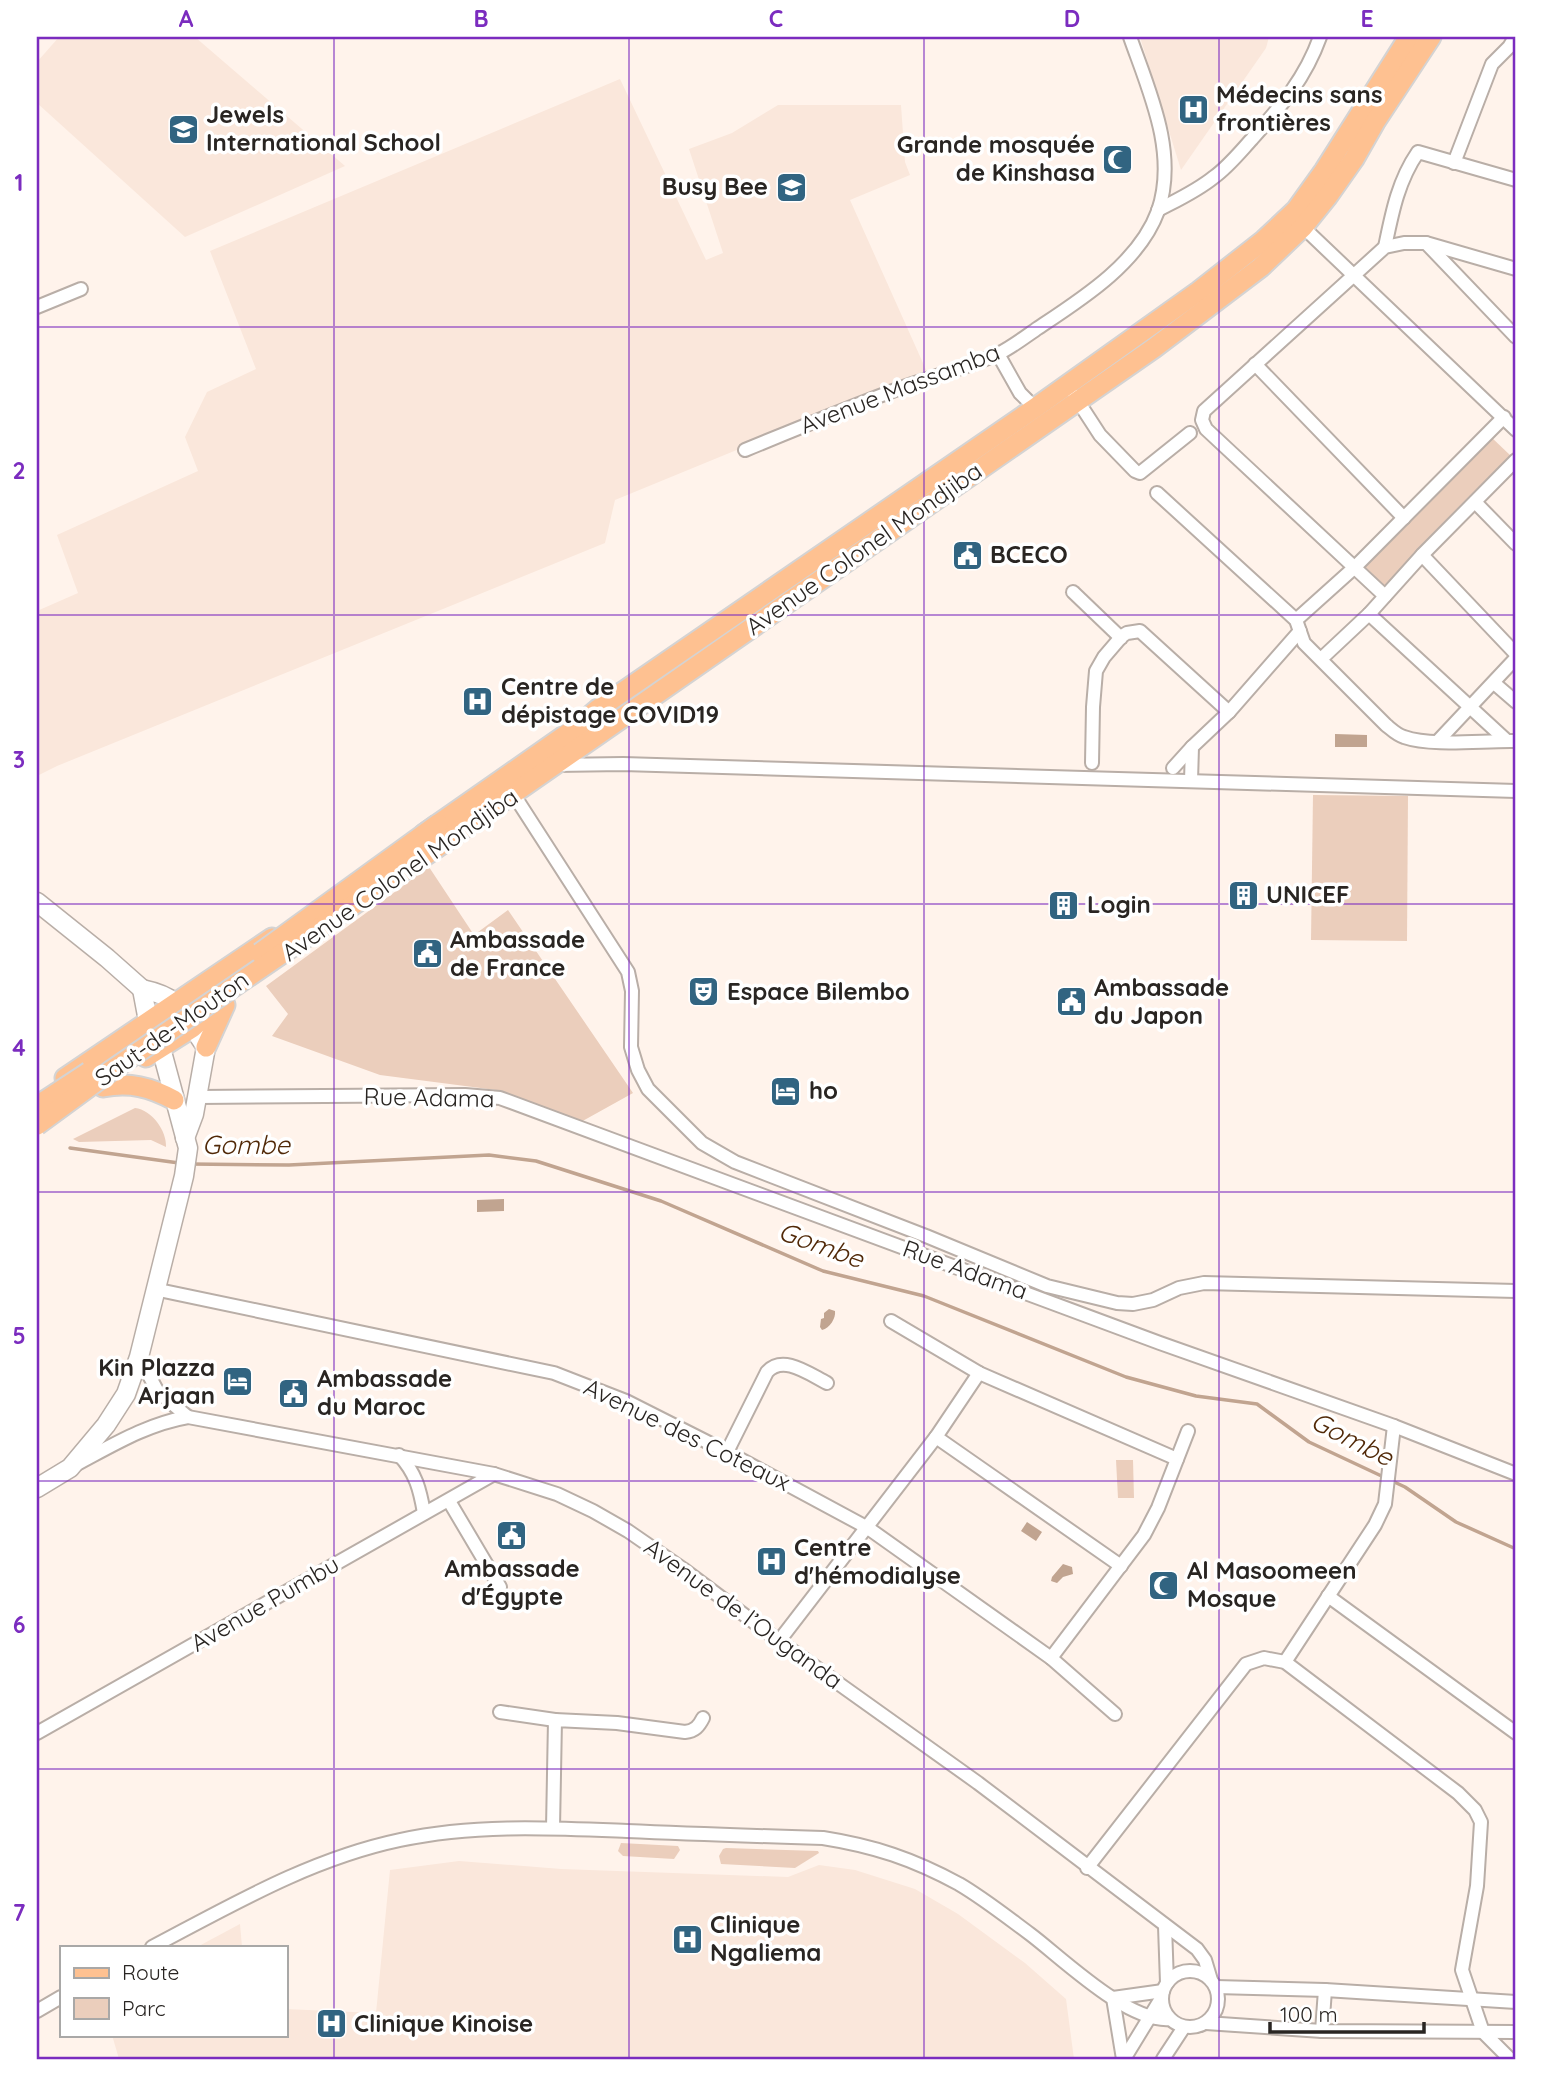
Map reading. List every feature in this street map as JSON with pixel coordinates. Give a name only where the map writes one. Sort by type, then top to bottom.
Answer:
[{"type":"main road","name":"Avenue Colonel Mondjiba","points":[[37,1098],[241,960],[443,832],[1072,393],[1281,226],[1324,171],[1409,37]]},
{"type":"main road","name":"Avenue Colonel Mondjiba","points":[[943,482],[1035,408],[1072,393],[1154,348],[1261,267],[1303,227],[1328,196],[1431,37]]},
{"type":"main road","name":"Avenue Colonel Mondjiba","points":[[37,1128],[192,1028],[443,832],[514,794],[551,757]]},
{"type":"main road","name":"Saut-de-Mouton","points":[[37,1106],[443,832]]},
{"type":"main road","name":"Saut-de-Mouton","points":[[37,1128],[111,1070],[443,832]]},
{"type":"main road","points":[[37,902],[142,989],[177,1002],[206,1047]]},
{"type":"main road","points":[[200,987],[215,1008]]},
{"type":"main road","points":[[142,989],[148,1021],[161,1048],[187,1143]]},
{"type":"main road","points":[[37,1488],[70,1468],[126,1394],[139,1357],[184,1176],[187,1143],[206,1047],[231,995]]},
{"type":"main road","points":[[121,1039],[138,1063]]},
{"type":"main road","points":[[103,1087],[121,1084],[144,1087],[174,1100]]},
{"type":"street","name":"Avenue Massamba","points":[[745,450],[898,389],[998,354],[1102,282],[1146,237],[1158,210],[1163,185],[1164,147],[1157,112],[1130,37]]},
{"type":"street","points":[[1158,210],[1187,196],[1216,176],[1236,156],[1291,94],[1312,61],[1320,37]]},
{"type":"street","points":[[1454,163],[1492,64],[1515,37]]},
{"type":"street","points":[[1385,247],[1397,192],[1418,152],[1516,180]]},
{"type":"street","points":[[1303,227],[1516,430]]},
{"type":"street","points":[[1385,596],[1206,429],[1202,420],[1204,411],[1385,247],[1404,243],[1426,243],[1516,269]]},
{"type":"street","points":[[1426,243],[1516,337]]},
{"type":"street","points":[[37,307],[82,289]]},
{"type":"street","points":[[998,354],[1020,393],[1035,408]]},
{"type":"street","points":[[1255,364],[1404,517]]},
{"type":"street","points":[[1072,393],[1100,435],[1140,473],[1189,433]]},
{"type":"street","points":[[1173,768],[1229,712],[1298,626],[1504,417]]},
{"type":"street","points":[[1321,659],[1369,614],[1422,555],[1516,460]]},
{"type":"street","points":[[1157,493],[1298,626],[1304,643],[1386,725],[1401,736],[1415,740],[1512,741]]},
{"type":"street","points":[[1475,502],[1516,544]]},
{"type":"street","points":[[1422,555],[1516,656],[1494,684],[1438,741]]},
{"type":"street","points":[[1073,592],[1121,638]]},
{"type":"street","points":[[1369,614],[1470,707],[1512,741]]},
{"type":"street","points":[[1093,763],[1096,671],[1104,657],[1127,633],[1140,631],[1229,712]]},
{"type":"street","points":[[1494,684],[1516,702]]},
{"type":"street","points":[[1191,781],[1192,747]]},
{"type":"street","points":[[551,757],[623,764],[1516,791]]},
{"type":"street","points":[[514,794],[628,972],[632,991],[631,1047],[638,1070],[648,1088],[702,1143],[735,1162],[1047,1286],[1117,1303],[1133,1304],[1153,1300],[1179,1288],[1204,1283],[1516,1291]]},
{"type":"street","name":"Rue Adama","points":[[198,1097],[465,1095],[500,1098],[1160,1343],[1394,1426],[1516,1474]]},
{"type":"street","name":"Avenue des Coteaux","points":[[154,1289],[554,1373],[626,1401],[868,1528],[1051,1658],[1115,1714]]},
{"type":"street","points":[[891,1321],[979,1373],[1177,1459]]},
{"type":"street","name":"Avenue de l’Ouganda","points":[[139,1357],[158,1392],[188,1417]]},
{"type":"street","points":[[727,1452],[773,1366],[782,1363],[827,1383]]},
{"type":"street","points":[[779,1641],[936,1437],[979,1373]]},
{"type":"street","name":"Avenue de l’Ouganda","points":[[70,1468],[128,1437],[169,1420],[188,1417],[399,1455],[494,1475],[557,1494],[628,1531],[978,1783],[1197,1949],[1205,1960],[1213,1983]]},
{"type":"street","points":[[1285,1662],[1376,1525],[1385,1504],[1394,1426]]},
{"type":"street","points":[[1051,1658],[1144,1535],[1154,1517],[1188,1431]]},
{"type":"street","points":[[936,1437],[1121,1566]]},
{"type":"street","points":[[399,1455],[411,1467],[417,1479],[424,1513]]},
{"type":"street","name":"Avenue Pumbu","points":[[37,1733],[494,1475]]},
{"type":"street","points":[[449,1501],[499,1587]]},
{"type":"street","points":[[1328,1595],[1516,1733]]},
{"type":"street","points":[[1087,1868],[1246,1664],[1264,1658],[1285,1662],[1458,1793],[1475,1810],[1481,1822],[1476,1886],[1462,1970],[1483,2032],[1510,2059]]},
{"type":"street","points":[[500,1712],[555,1720],[617,1723],[685,1731],[698,1727],[703,1718]]},
{"type":"street","points":[[553,1828],[555,1720]]},
{"type":"street","points":[[154,1946],[296,1873],[398,1841],[480,1830],[553,1828],[823,1838],[859,1844],[909,1858],[962,1886],[1029,1933],[1113,1998],[1148,2017],[1170,2018]]},
{"type":"street","points":[[1165,1926],[1164,2009],[1170,2018],[1184,2027],[1206,2023],[1322,2031],[1516,2032]]},
{"type":"street","points":[[1123,2059],[1164,1990],[1180,1973],[1188,1971],[1204,1975],[1213,1983],[1516,2002]]},
{"type":"street","points":[[1206,2023],[1217,2007],[1213,1983]]},
{"type":"street","points":[[1113,1998],[1164,1990]]},
{"type":"street","points":[[1322,2031],[1325,1990]]},
{"type":"street","points":[[37,2011],[60,1998]]},
{"type":"street","points":[[1113,1998],[1123,2059]]},
{"type":"street","points":[[1163,2059],[1184,2027]]},
{"type":"shaded area","name":"Jewels International School","points":[[59,37],[195,37],[345,166],[185,237],[37,103],[37,62]]},
{"type":"shaded area","name":"Médecins sans frontières","points":[[1140,37],[1269,37],[1266,48],[1181,170]]},
{"type":"shaded area","points":[[620,79],[706,260],[723,253],[689,149],[732,133],[778,105],[901,105],[905,162],[910,175],[850,200],[927,372],[615,500],[605,543],[37,776],[37,611],[78,593],[57,535],[198,471],[185,437],[207,392],[256,369],[210,251]]},
{"type":"shaded area","points":[[1335,734],[1367,735],[1367,747],[1335,747]]},
{"type":"shaded area","points":[[504,1199],[504,1211],[477,1212],[477,1200]]},
{"type":"shaded area","points":[[829,1309],[835,1311],[835,1317],[830,1325],[822,1330],[821,1319]]},
{"type":"shaded area","points":[[1027,1522],[1042,1532],[1036,1541],[1021,1531]]},
{"type":"shaded area","points":[[1063,1564],[1072,1567],[1073,1574],[1063,1577],[1057,1583],[1051,1581],[1052,1577]]},
{"type":"shaded area","name":"Clinique Ngaliema","points":[[459,1861],[561,1869],[788,1877],[819,1865],[855,1870],[915,1889],[958,1914],[1025,1963],[1066,1999],[1074,2059],[119,2059],[112,2036],[287,2036],[287,2009],[376,2013],[390,1870]]},
{"type":"shaded area","points":[[240,1924],[242,1946],[199,1946]]},
{"type":"green space","points":[[1490,436],[1512,457],[1385,586],[1363,565]]},
{"type":"green space","points":[[1313,795],[1408,796],[1407,941],[1311,940]]},
{"type":"green space","points":[[429,867],[474,935],[508,910],[633,1093],[579,1123],[496,1090],[380,1075],[272,1036],[288,1014],[266,986]]},
{"type":"green space","points":[[135,1108],[147,1113],[157,1122],[164,1134],[166,1147],[151,1140],[79,1142],[73,1139]]},
{"type":"green space","points":[[1116,1460],[1133,1460],[1134,1498],[1118,1498]]},
{"type":"green space","points":[[621,1843],[678,1846],[680,1850],[674,1859],[623,1856],[618,1851]]},
{"type":"green space","points":[[726,1848],[819,1853],[795,1868],[721,1864],[719,1856]]},
{"type":"waterway","name":"Gombe","points":[[70,1148],[179,1163]]},
{"type":"waterway","name":"Gombe","points":[[190,1164],[289,1165],[489,1155],[536,1161],[661,1201],[823,1271],[924,1296],[1126,1377],[1196,1396],[1257,1404],[1309,1442],[1405,1487],[1456,1522],[1516,1549]]},
{"type":"place","name":"Médecins sans frontières","points":[[1193,109]]},
{"type":"place","name":"Jewels International School","points":[[183,129]]},
{"type":"place","name":"Grande mosquée de Kinshasa","points":[[1118,159]]},
{"type":"place","name":"Busy Bee","points":[[791,187]]},
{"type":"place","name":"BCECO","points":[[967,555]]},
{"type":"place","name":"Centre de dépistage COVID19","points":[[478,701]]},
{"type":"place","name":"UNICEF","points":[[1243,895]]},
{"type":"place","name":"Login","points":[[1064,905]]},
{"type":"place","name":"Ambassade de France","points":[[427,954]]},
{"type":"place","name":"Espace Bilembo","points":[[704,992]]},
{"type":"place","name":"Ambassade du Japon","points":[[1071,1002]]},
{"type":"place","name":"ho","points":[[786,1091]]},
{"type":"place","name":"Kin Plazza Arjaan","points":[[238,1382]]},
{"type":"place","name":"Ambassade du Maroc","points":[[294,1393]]},
{"type":"place","name":"Ambassade d'Égypte","points":[[512,1535]]},
{"type":"place","name":"Centre d'hémodialyse","points":[[771,1562]]},
{"type":"place","name":"Al Masoomeen Mosque","points":[[1164,1585]]},
{"type":"place","name":"Clinique Ngaliema","points":[[687,1939]]},
{"type":"place","name":"Clinique Kinoise","points":[[331,2024]]}]
